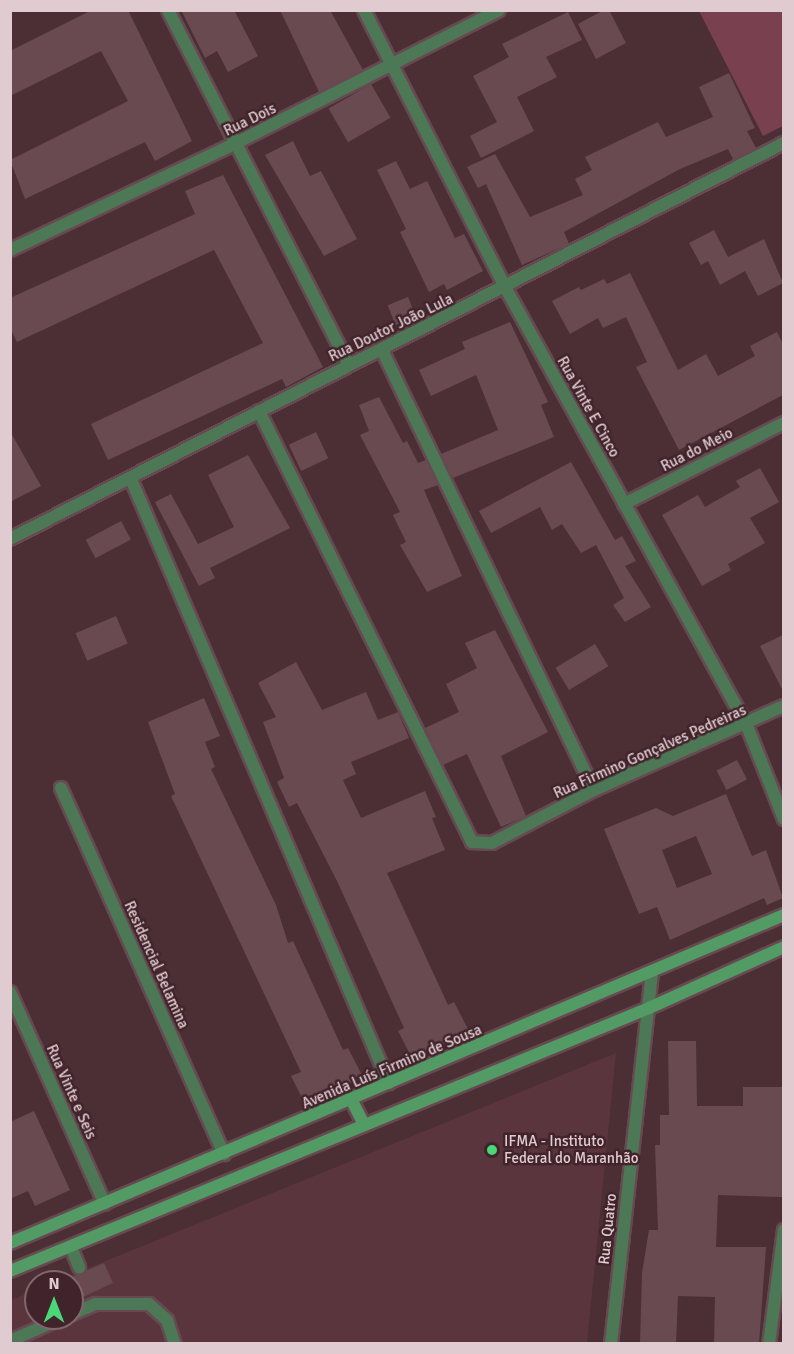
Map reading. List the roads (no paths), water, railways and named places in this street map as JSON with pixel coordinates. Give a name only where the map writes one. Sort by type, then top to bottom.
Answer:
[{"type":"main road","name":"Avenida Luís Firmino de Sousa","points":[[10,1243],[652,974],[783,915]]},
{"type":"main road","points":[[10,1270],[71,1248],[649,1008],[783,947]]},
{"type":"main road","points":[[351,1099],[364,1125]]},
{"type":"street","points":[[168,10],[238,142],[349,365]]},
{"type":"street","name":"Rua Vinte E Cinco","points":[[364,10],[505,287],[747,726],[783,819]]},
{"type":"street","name":"Rua Dois","points":[[10,250],[392,67],[499,10]]},
{"type":"street","name":"Rua Doutor João Lula","points":[[10,538],[130,479],[783,143]]},
{"type":"street","points":[[382,350],[594,790]]},
{"type":"street","name":"Rua Firmino Gonçalves Pedreiras","points":[[259,411],[467,833],[480,845],[492,843],[594,790],[747,726],[783,706]]},
{"type":"street","name":"Rua do Meio","points":[[624,504],[783,423]]},
{"type":"street","points":[[130,479],[389,1083]]},
{"type":"street","name":"Residencial Belamina","points":[[61,788],[224,1154]]},
{"type":"street","name":"Rua Quatro","points":[[610,1344],[652,974]]},
{"type":"street","name":"Rua Vinte e Seis","points":[[10,992],[15,1014],[105,1204]]},
{"type":"street","points":[[769,1344],[783,1230]]},
{"type":"street","points":[[71,1248],[79,1267]]},
{"type":"street","points":[[84,1306],[94,1300],[149,1304],[167,1320],[175,1344]]},
{"type":"street","points":[[10,1341],[35,1330]]},
{"type":"place","name":"IFMA - Instituto Federal do Maranhão","points":[[492,1150]]}]
